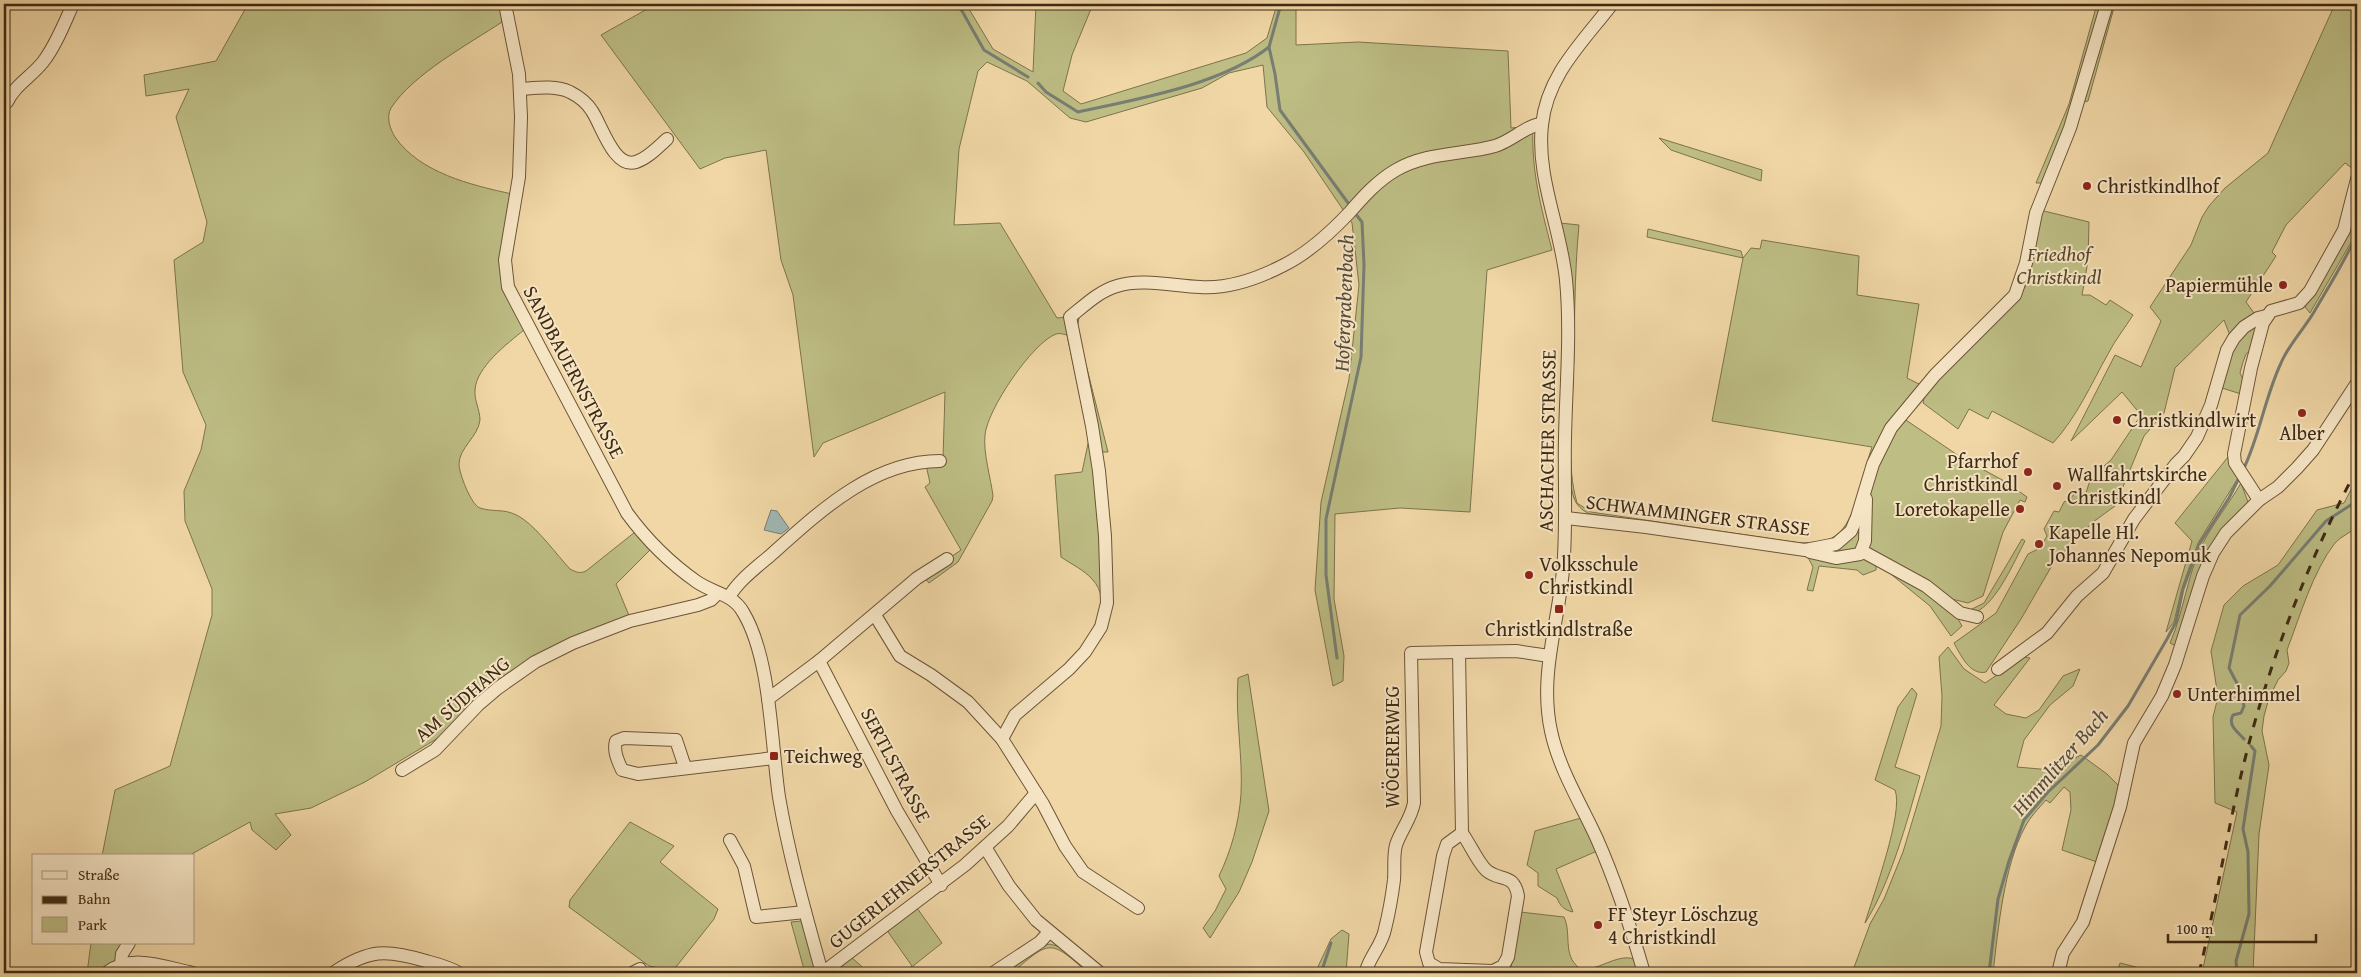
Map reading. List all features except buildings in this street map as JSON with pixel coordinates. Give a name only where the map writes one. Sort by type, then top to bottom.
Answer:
[{"type":"street","points":[[7,102],[14,90],[37,69],[50,52],[73,4]]},
{"type":"street","name":"SANDBAUERNSTRASSE","points":[[505,4],[520,89],[519,177],[505,260],[508,287],[627,513],[640,532],[674,564],[698,583],[723,595],[743,611],[753,634],[768,699],[780,799],[805,912],[822,973]]},
{"type":"street","name":"ASCHACHER STRASSE","points":[[1612,4],[1560,70],[1549,96],[1542,124],[1543,166],[1557,225],[1566,284],[1566,518],[1562,586],[1549,656],[1548,696],[1555,744],[1606,860],[1644,973]]},
{"type":"street","name":"SCHWAMMINGER STRASSE","points":[[1566,518],[1646,527],[1805,550],[1828,547],[1846,536],[1858,517],[1880,447],[1902,414],[1935,375],[2015,294],[2026,263],[2038,205],[2070,128],[2107,4]]},
{"type":"street","points":[[520,89],[555,88],[568,90],[578,96],[592,110],[615,154],[624,162],[635,162],[645,158],[667,139]]},
{"type":"street","points":[[1002,739],[1015,715],[1069,669],[1085,652],[1101,626],[1107,603],[1099,471],[1070,317],[1092,299],[1117,286],[1157,283],[1202,288],[1230,285],[1257,277],[1285,265],[1309,250],[1348,214],[1373,187],[1398,168],[1434,156],[1499,145],[1514,139],[1530,126],[1542,124]]},
{"type":"street","points":[[1998,669],[2047,633],[2077,596],[2102,573],[2134,519],[2197,437],[2211,405],[2227,350],[2234,338],[2244,327],[2258,318],[2266,316],[2272,311],[2299,303],[2310,291],[2341,237],[2357,179]]},
{"type":"street","points":[[2259,500],[2235,463],[2234,454],[2237,431],[2258,339],[2266,316]]},
{"type":"street","points":[[2053,972],[2083,922],[2120,807],[2134,743],[2162,696],[2175,665],[2203,576],[2213,553],[2226,533],[2259,500],[2278,487],[2313,450],[2357,383]]},
{"type":"street","points":[[723,595],[828,505],[848,491],[898,468],[922,461],[940,461]]},
{"type":"street","points":[[1805,550],[1836,558],[1857,556],[1862,552],[1867,514],[1866,488]]},
{"type":"street","points":[[1862,552],[1926,586],[1960,613],[1977,617]]},
{"type":"street","points":[[768,699],[819,661],[917,578],[947,558]]},
{"type":"street","name":"AM SÜDHANG","points":[[402,770],[435,750],[498,688],[535,662],[630,621],[698,605],[723,595]]},
{"type":"street","points":[[875,615],[900,656],[931,675],[968,702],[1002,739],[1036,793],[1065,846],[1083,872],[1138,908]]},
{"type":"street","name":"WÖGERERWEG","points":[[1366,971],[1368,963],[1381,944],[1385,931],[1394,881],[1395,848],[1412,816],[1414,803],[1411,653],[1516,651],[1549,656]]},
{"type":"street","points":[[1460,652],[1462,833],[1484,869],[1511,880],[1516,887],[1518,896],[1508,957],[1503,966],[1493,971],[1439,969],[1429,963],[1426,952],[1446,844],[1462,833]]},
{"type":"street","name":"SERTLSTRASSE","points":[[819,661],[897,810],[940,885]]},
{"type":"street","points":[[685,768],[676,740],[624,738],[616,741],[617,761],[622,770],[629,774],[638,774],[774,758]]},
{"type":"street","name":"GUGERLEHNERSTRASSE","points":[[822,973],[940,885],[1015,819],[1036,793]]},
{"type":"street","points":[[730,840],[744,866],[756,917],[805,912]]},
{"type":"street","points":[[985,847],[1022,904],[1049,932],[1100,973]]},
{"type":"street","points":[[993,973],[1040,942],[1049,932]]},
{"type":"street","points":[[121,964],[122,954],[128,944]]},
{"type":"street","points":[[333,973],[368,956],[385,952],[410,956],[459,973]]},
{"type":"street","points":[[106,973],[121,964],[150,963],[193,973]]},
{"type":"green space","points":[[248,4],[501,4],[502,22],[458,50],[413,83],[391,108],[389,115],[390,127],[395,137],[418,160],[464,182],[512,194],[503,243],[524,330],[494,356],[477,381],[475,394],[480,420],[479,426],[460,458],[461,474],[469,495],[477,506],[511,513],[523,519],[570,569],[576,572],[586,571],[635,532],[650,550],[616,584],[630,618],[531,659],[443,735],[365,782],[311,808],[275,814],[291,835],[276,850],[252,830],[250,822],[192,854],[102,854],[115,790],[170,766],[212,615],[212,589],[185,521],[184,491],[201,450],[206,425],[183,372],[174,260],[203,242],[207,222],[176,117],[189,89],[146,96],[144,75],[216,61]]},
{"type":"green space","points":[[656,4],[966,4],[993,49],[1033,72],[1036,4],[1093,4],[1072,55],[1063,91],[1081,104],[1246,53],[1267,38],[1277,4],[1296,4],[1296,45],[1358,42],[1508,51],[1511,128],[1533,126],[1535,174],[1552,250],[1487,270],[1470,512],[1400,508],[1335,514],[1334,599],[1344,656],[1343,681],[1333,686],[1315,590],[1321,502],[1349,379],[1359,285],[1352,223],[1304,152],[1267,107],[1263,65],[1229,73],[1202,88],[1086,122],[1070,118],[1027,81],[987,62],[978,71],[959,149],[954,225],[1000,223],[1057,318],[1067,317],[1097,472],[1102,616],[1076,656],[1098,619],[1101,598],[1098,588],[1092,579],[1061,557],[1055,475],[1082,472],[1089,439],[1067,335],[1056,334],[1046,340],[1024,363],[1002,394],[985,435],[986,458],[993,496],[992,501],[958,562],[929,583],[923,576],[961,550],[925,487],[930,483],[926,465],[943,459],[945,392],[823,443],[814,457],[793,295],[781,260],[766,150],[725,158],[700,169],[601,35]]},
{"type":"green space","points":[[2097,4],[2115,4],[2088,101],[2072,105],[2064,131],[2041,183],[2036,183],[2069,104]]},
{"type":"green space","points":[[2335,4],[2357,4],[2356,171],[2345,163],[2286,225],[2272,252],[2276,256],[2246,302],[2254,313],[2243,322],[2231,338],[2224,320],[2175,368],[2164,413],[2144,436],[2115,506],[2093,522],[2054,562],[2021,619],[1986,672],[1975,671],[1966,663],[1954,643],[1996,613],[2028,554],[2040,548],[2047,536],[2044,529],[2054,511],[2059,512],[2064,502],[2069,500],[2076,492],[2086,493],[2091,477],[2111,460],[2141,415],[2122,392],[2071,441],[2115,355],[2141,367],[2161,321],[2150,307],[2191,245],[2202,217],[2209,206],[2225,188],[2268,153]]},
{"type":"green space","points":[[1659,138],[1762,170],[1761,181],[1671,150]]},
{"type":"green space","points":[[2357,188],[2357,223],[2353,239],[2310,313],[2305,307],[2353,226]]},
{"type":"green space","name":"Friedhof Christkindl","points":[[2040,210],[2089,222],[2088,261],[2082,295],[2090,295],[2106,305],[2110,300],[2133,315],[2111,349],[2076,411],[2053,443],[1992,411],[1988,419],[1969,409],[1958,429],[1923,403],[1926,389],[2017,299],[2027,284]]},
{"type":"green space","points":[[1560,223],[1579,225],[1575,284],[1571,458],[1577,503],[1591,512],[1800,543],[1823,541],[1835,536],[1843,529],[1854,508],[1872,447],[1712,421],[1743,258],[1751,248],[1760,249],[1762,240],[1859,256],[1857,295],[1919,304],[1907,378],[1921,385],[1897,414],[1962,458],[2006,482],[2027,497],[2025,502],[2020,500],[2003,532],[1983,596],[1968,603],[1927,593],[1958,619],[1962,626],[1951,636],[1930,606],[1876,562],[1876,570],[1863,575],[1857,570],[1819,566],[1813,591],[1807,590],[1813,567],[1801,544],[1590,514],[1576,503],[1572,493],[1570,475]]},
{"type":"green space","points":[[1648,229],[1741,251],[1743,258],[1647,237]]},
{"type":"green space","points":[[1079,318],[1077,329],[1108,452],[1099,452],[1074,330],[1076,319]]},
{"type":"green space","points":[[2259,321],[2251,350],[2246,354],[2240,373],[2244,381],[2241,394],[2222,388],[2232,347]]},
{"type":"green space","points":[[2228,457],[2238,478],[2198,543],[2182,588],[2174,622],[2166,632],[2192,541],[2175,523]]},
{"type":"green space","points":[[2357,478],[2357,526],[2335,543],[2320,567],[2287,650],[2289,663],[2286,671],[2278,680],[2269,698],[2264,716],[2262,731],[2269,765],[2259,834],[2253,973],[2202,973],[2237,812],[2215,803],[2213,717],[2218,697],[2211,651],[2224,605],[2243,586],[2278,565],[2317,510],[2344,503]]},
{"type":"green space","points":[[2241,483],[2248,502],[2223,528],[2178,647],[2170,643],[2197,557],[2211,529]]},
{"type":"green space","points":[[2022,539],[2025,541],[1998,591],[1984,607],[1976,612],[1970,610],[1984,603]]},
{"type":"green space","points":[[1948,647],[1964,669],[1985,683],[2024,657],[2030,658],[1994,705],[2006,714],[2026,718],[2039,710],[2063,676],[2080,669],[2073,686],[2050,705],[2024,740],[2017,767],[2051,770],[2081,755],[2107,774],[2121,788],[2097,862],[2062,850],[2071,810],[2070,792],[2064,787],[2050,803],[2046,800],[2029,820],[2018,842],[2007,879],[1993,973],[1852,973],[1870,924],[1884,899],[1903,852],[1941,726],[1942,696],[1939,657]]},
{"type":"green space","points":[[1248,674],[1269,811],[1252,862],[1239,892],[1210,938],[1203,928],[1215,911],[1226,889],[1219,876],[1234,836],[1240,805],[1241,765],[1237,693],[1238,678]]},
{"type":"green space","points":[[1912,688],[1917,694],[1895,767],[1920,776],[1890,871],[1865,923],[1892,835],[1897,801],[1895,790],[1875,780],[1898,707]]},
{"type":"green space","points":[[1581,818],[1597,851],[1556,869],[1573,912],[1565,909],[1557,898],[1538,886],[1538,873],[1527,865],[1535,831]]},
{"type":"green space","points":[[630,822],[674,846],[660,862],[718,909],[714,919],[676,967],[685,973],[649,966],[569,907],[570,900]]},
{"type":"green space","points":[[917,908],[942,943],[913,966],[917,973],[903,973],[912,966],[886,929]]},
{"type":"green space","points":[[1520,912],[1564,917],[1571,957],[1579,968],[1593,968],[1627,958],[1634,959],[1639,973],[1510,973]]},
{"type":"green space","points":[[801,921],[819,973],[805,973],[791,922]]},
{"type":"green space","points":[[1342,930],[1349,934],[1346,973],[1315,973],[1331,939]]},
{"type":"green space","points":[[91,944],[125,944],[116,961],[101,973],[87,973]]},
{"type":"green space","points":[[1050,944],[1060,947],[1093,973],[1088,973],[1057,949],[1050,948],[1035,954],[1012,973],[999,973],[1042,946]]},
{"type":"green space","points":[[850,956],[869,973],[837,973]]},
{"type":"green space","points":[[2120,963],[2160,973],[2117,973]]},
{"type":"water","points":[[771,510],[777,511],[789,528],[781,534],[764,530]]},
{"type":"waterway","points":[[955,4],[962,11],[984,50],[1028,77]]},
{"type":"waterway","name":"Hofergrabenbach","points":[[1281,4],[1269,47],[1280,110],[1351,207]]},
{"type":"waterway","points":[[1038,83],[1046,92],[1078,112],[1152,96],[1203,81],[1249,60],[1269,47]]},
{"type":"waterway","name":"Hofergrabenbach","points":[[1337,658],[1326,575],[1326,519],[1361,357],[1364,265],[1362,222],[1354,212]]},
{"type":"waterway","name":"Himmlitzer Bach","points":[[2244,468],[2250,455],[2275,376],[2284,356],[2314,312],[2357,234]]},
{"type":"waterway","name":"Himmlitzer Bach","points":[[1989,973],[1998,899],[2024,820],[2048,792],[2098,745],[2128,706],[2176,622],[2183,589],[2200,543],[2229,498],[2240,476]]},
{"type":"waterway","points":[[2244,739],[2231,722],[2233,715],[2241,713],[2244,706],[2241,691],[2229,668],[2240,615],[2270,586],[2326,521],[2357,501]]},
{"type":"waterway","points":[[2237,973],[2236,961],[2249,914],[2248,852],[2243,829],[2255,751],[2251,746]]},
{"type":"waterway","name":"Hofergrabenbach","points":[[1321,973],[1331,943]]},
{"type":"railway","points":[[2199,973],[2240,778],[2268,679],[2308,571],[2357,469]]},
{"type":"place","name":"Christkindlhof","points":[[2087,186]]},
{"type":"place","name":"Papiermühle","points":[[2283,285]]},
{"type":"place","name":"Alber","points":[[2302,413]]},
{"type":"place","name":"Christkindlwirt","points":[[2117,420]]},
{"type":"place","name":"Pfarrhof Christkindl","points":[[2028,472]]},
{"type":"place","name":"Wallfahrtskirche Christkindl","points":[[2057,486]]},
{"type":"place","name":"Loretokapelle","points":[[2020,509]]},
{"type":"place","name":"Kapelle Hl. Johannes Nepomuk","points":[[2039,544]]},
{"type":"place","name":"Volksschule Christkindl","points":[[1529,575]]},
{"type":"place","name":"Christkindlstraße","points":[[1559,609]]},
{"type":"place","name":"Unterhimmel","points":[[2177,694]]},
{"type":"place","name":"Teichweg","points":[[774,756]]},
{"type":"place","name":"FF Steyr Löschzug 4 Christkindl","points":[[1598,925]]}]
